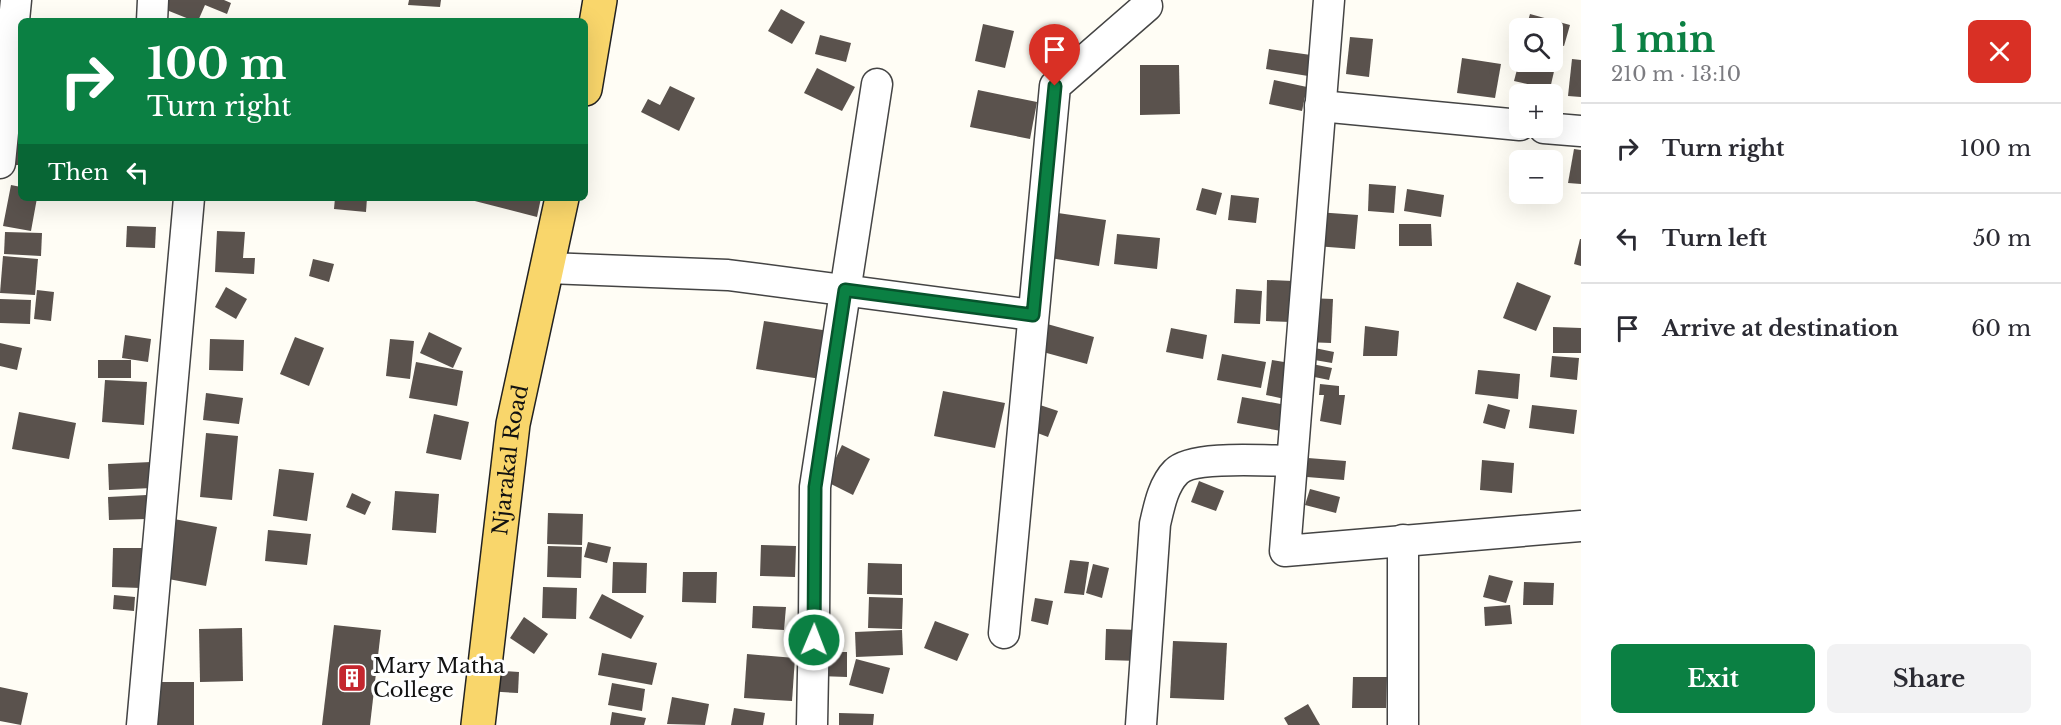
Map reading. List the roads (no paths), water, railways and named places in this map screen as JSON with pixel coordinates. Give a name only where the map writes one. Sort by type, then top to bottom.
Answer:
[{"type":"main road","points":[[588,71],[600,0]]},
{"type":"main road","name":"Njarakal Road","points":[[478,725],[513,424],[561,201]]},
{"type":"street","points":[[0,163],[16,0]]},
{"type":"street","points":[[152,18],[153,0]]},
{"type":"street","points":[[1329,0],[1285,550],[1581,526]]},
{"type":"street","points":[[1004,633],[1055,86],[1147,6]]},
{"type":"street","points":[[812,725],[815,487],[877,84]]},
{"type":"street","points":[[1320,106],[1509,124]]},
{"type":"street","points":[[1563,130],[1581,131]]},
{"type":"street","points":[[142,725],[189,201]]},
{"type":"street","points":[[548,268],[728,275],[1033,315]]},
{"type":"street","points":[[1141,725],[1155,524],[1163,492],[1176,471],[1195,462],[1292,461]]},
{"type":"street","points":[[1402,540],[1403,725]]},
{"type":"place","name":"Mary Matha College","points":[[352,678]]}]
